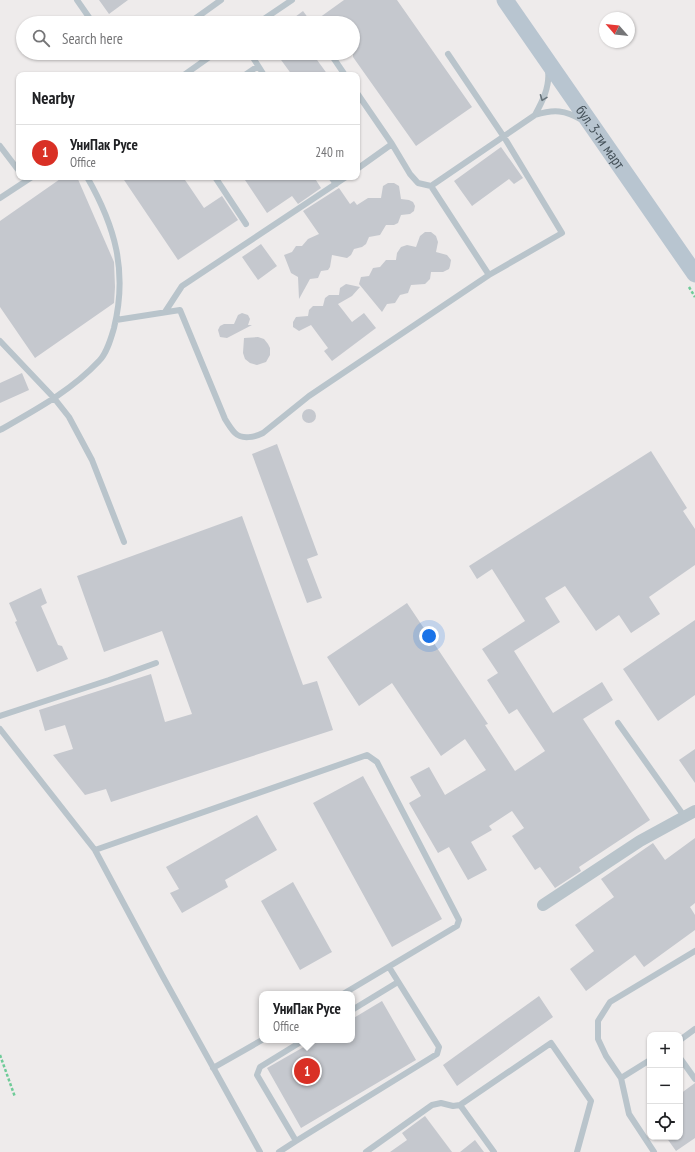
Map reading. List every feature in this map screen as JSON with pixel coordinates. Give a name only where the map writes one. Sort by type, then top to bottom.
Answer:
[{"type":"main road","name":"бул. 3-ти март","points":[[505,0],[695,274]]},
{"type":"street","points":[[543,905],[640,841],[695,811]]},
{"type":"lane","points":[[76,0],[87,16]]},
{"type":"lane","points":[[199,16],[221,0]]},
{"type":"lane","points":[[268,16],[292,0]]},
{"type":"lane","points":[[116,320],[180,310],[225,420],[236,434],[245,437],[256,437],[310,396],[490,275],[562,233],[504,137],[448,54]]},
{"type":"lane","points":[[188,72],[205,60]]},
{"type":"lane","points":[[254,60],[262,72]]},
{"type":"lane","points":[[335,60],[343,72]]},
{"type":"lane","points":[[535,115],[542,101],[549,79],[547,60]]},
{"type":"lane","points":[[249,72],[258,66]]},
{"type":"lane","points":[[360,97],[392,144],[410,174],[418,183],[432,186],[490,275]]},
{"type":"lane","points":[[432,186],[535,115],[548,111],[562,111],[572,114],[593,127]]},
{"type":"lane","points":[[360,167],[392,144]]},
{"type":"lane","points":[[0,146],[16,167]]},
{"type":"lane","points":[[0,198],[24,180]]},
{"type":"lane","points":[[0,430],[54,398],[100,360],[111,339],[116,320],[121,287],[115,239],[104,209],[89,180]]},
{"type":"lane","points":[[217,180],[246,224]]},
{"type":"lane","points":[[333,180],[336,184]]},
{"type":"lane","points":[[165,312],[182,286],[342,180]]},
{"type":"lane","points":[[0,341],[54,398],[69,417],[92,460],[124,542]]},
{"type":"lane","points":[[0,716],[110,680],[156,663]]},
{"type":"lane","points":[[618,723],[684,816]]},
{"type":"lane","points":[[0,729],[95,850],[260,1152]]},
{"type":"lane","points":[[95,850],[367,755],[377,762],[460,920],[457,926],[390,968],[348,991]]},
{"type":"lane","points":[[654,1152],[629,1114],[621,1078],[606,1056],[598,1039],[598,1021],[610,1002],[695,950]]},
{"type":"lane","points":[[279,1152],[437,1054],[439,1047],[390,968]]},
{"type":"lane","points":[[355,1008],[398,982]]},
{"type":"lane","points":[[683,1038],[695,1029]]},
{"type":"lane","points":[[213,1068],[259,1042]]},
{"type":"lane","points":[[296,1141],[257,1075],[260,1068],[299,1043]]},
{"type":"lane","points":[[366,1152],[432,1105],[441,1103],[453,1106],[460,1105],[550,1043],[591,1101],[577,1152]]},
{"type":"lane","points":[[621,1078],[647,1062]]},
{"type":"lane","points":[[683,1062],[695,1079]]},
{"type":"lane","points":[[460,1105],[494,1152]]},
{"type":"path","points":[[0,1055],[15,1097]]},
{"type":"building","points":[[99,0],[128,0],[109,14]]},
{"type":"building","points":[[344,0],[397,0],[472,107],[416,146],[355,60],[360,60],[360,16],[322,16]]},
{"type":"building","points":[[303,11],[307,16],[296,16]]},
{"type":"building","points":[[281,60],[317,60],[326,72],[290,72]]},
{"type":"building","points":[[501,147],[523,178],[514,184],[509,179],[472,206],[454,181]]},
{"type":"building","points":[[59,180],[78,180],[114,262],[114,303],[35,358],[0,307],[0,221]]},
{"type":"building","points":[[124,180],[185,180],[204,208],[222,196],[238,220],[178,260]]},
{"type":"building","points":[[245,180],[316,180],[321,188],[298,204],[292,196],[267,213]]},
{"type":"building","points":[[388,183],[394,183],[399,186],[401,199],[413,202],[415,206],[414,211],[410,214],[401,215],[398,223],[394,225],[386,225],[380,235],[369,237],[366,244],[362,247],[354,249],[351,255],[347,258],[332,255],[328,270],[321,271],[318,278],[310,279],[299,299],[298,277],[291,273],[284,255],[292,252],[296,246],[302,246],[308,239],[319,234],[303,211],[339,188],[350,204],[354,201],[357,205],[368,198],[381,198],[383,186]]},
{"type":"building","points":[[425,232],[431,232],[436,236],[438,242],[436,252],[447,255],[451,260],[449,269],[443,272],[431,272],[430,279],[425,284],[411,285],[408,293],[400,295],[395,303],[387,304],[382,312],[359,284],[361,277],[369,276],[373,268],[380,267],[386,260],[396,260],[397,253],[401,247],[407,245],[416,247],[420,236]]},
{"type":"building","points":[[261,244],[277,266],[258,280],[242,257]]},
{"type":"building","points":[[346,284],[360,287],[352,296],[338,304],[352,322],[364,313],[376,328],[332,361],[324,351],[328,348],[311,325],[299,331],[293,327],[293,322],[296,317],[308,316],[309,310],[313,306],[323,306],[325,298],[329,295],[339,295],[340,288]]},
{"type":"building","points":[[242,313],[248,315],[250,319],[248,325],[252,325],[227,338],[220,337],[218,330],[220,326],[224,324],[234,324],[238,315]]},
{"type":"building","points":[[258,337],[264,339],[268,344],[270,348],[270,355],[266,362],[257,365],[250,363],[245,359],[243,353],[244,338]]},
{"type":"building","points":[[22,373],[29,390],[0,403],[0,383]]},
{"type":"building","points":[[306,409],[312,409],[316,413],[316,419],[312,423],[306,423],[302,419],[302,413]]},
{"type":"building","points":[[277,444],[318,555],[307,559],[322,598],[307,603],[252,454]]},
{"type":"building","points":[[651,451],[687,508],[683,511],[695,529],[695,565],[649,597],[660,614],[631,633],[619,615],[596,631],[565,586],[545,598],[560,622],[514,651],[553,713],[602,682],[613,700],[583,719],[650,820],[579,867],[581,871],[555,888],[540,867],[535,870],[512,836],[524,828],[512,811],[489,826],[492,830],[471,842],[487,870],[468,880],[449,847],[438,853],[409,803],[421,796],[410,777],[429,767],[445,795],[486,770],[465,739],[441,756],[392,683],[359,706],[327,657],[407,603],[488,724],[485,725],[515,771],[545,751],[517,709],[509,714],[487,680],[498,673],[482,649],[525,621],[492,569],[477,579],[469,566]]},
{"type":"building","points":[[242,516],[303,685],[317,681],[333,730],[111,802],[106,789],[85,795],[53,755],[73,749],[65,725],[45,731],[39,710],[151,674],[165,722],[192,714],[162,631],[104,652],[77,576]]},
{"type":"building","points":[[41,588],[47,603],[41,606],[58,645],[62,646],[68,659],[37,672],[15,622],[17,621],[9,603]]},
{"type":"building","points":[[695,620],[695,695],[658,721],[623,669]]},
{"type":"building","points":[[695,749],[695,783],[679,760]]},
{"type":"building","points":[[363,776],[442,919],[392,947],[313,803]]},
{"type":"building","points":[[257,815],[277,850],[225,880],[228,887],[182,913],[170,893],[179,889],[166,867]]},
{"type":"building","points":[[695,838],[695,903],[690,907],[695,915],[695,930],[644,967],[635,955],[586,991],[570,969],[594,951],[575,925],[614,897],[601,879],[653,843],[665,860]]},
{"type":"building","points":[[293,882],[332,952],[300,970],[261,901]]},
{"type":"building","points":[[539,996],[553,1017],[457,1086],[443,1065]]},
{"type":"building","points":[[382,1001],[416,1060],[301,1128],[267,1068],[311,1043],[355,1043],[355,1017]]},
{"type":"building","points":[[695,1083],[695,1138],[676,1151],[668,1140],[683,1140],[683,1092]]},
{"type":"building","points":[[425,1116],[452,1152],[390,1152],[407,1140],[402,1133]]},
{"type":"building","points":[[475,1140],[484,1152],[460,1152]]},
{"type":"place","name":"УниПак Русе","points":[[307,1071]]}]
